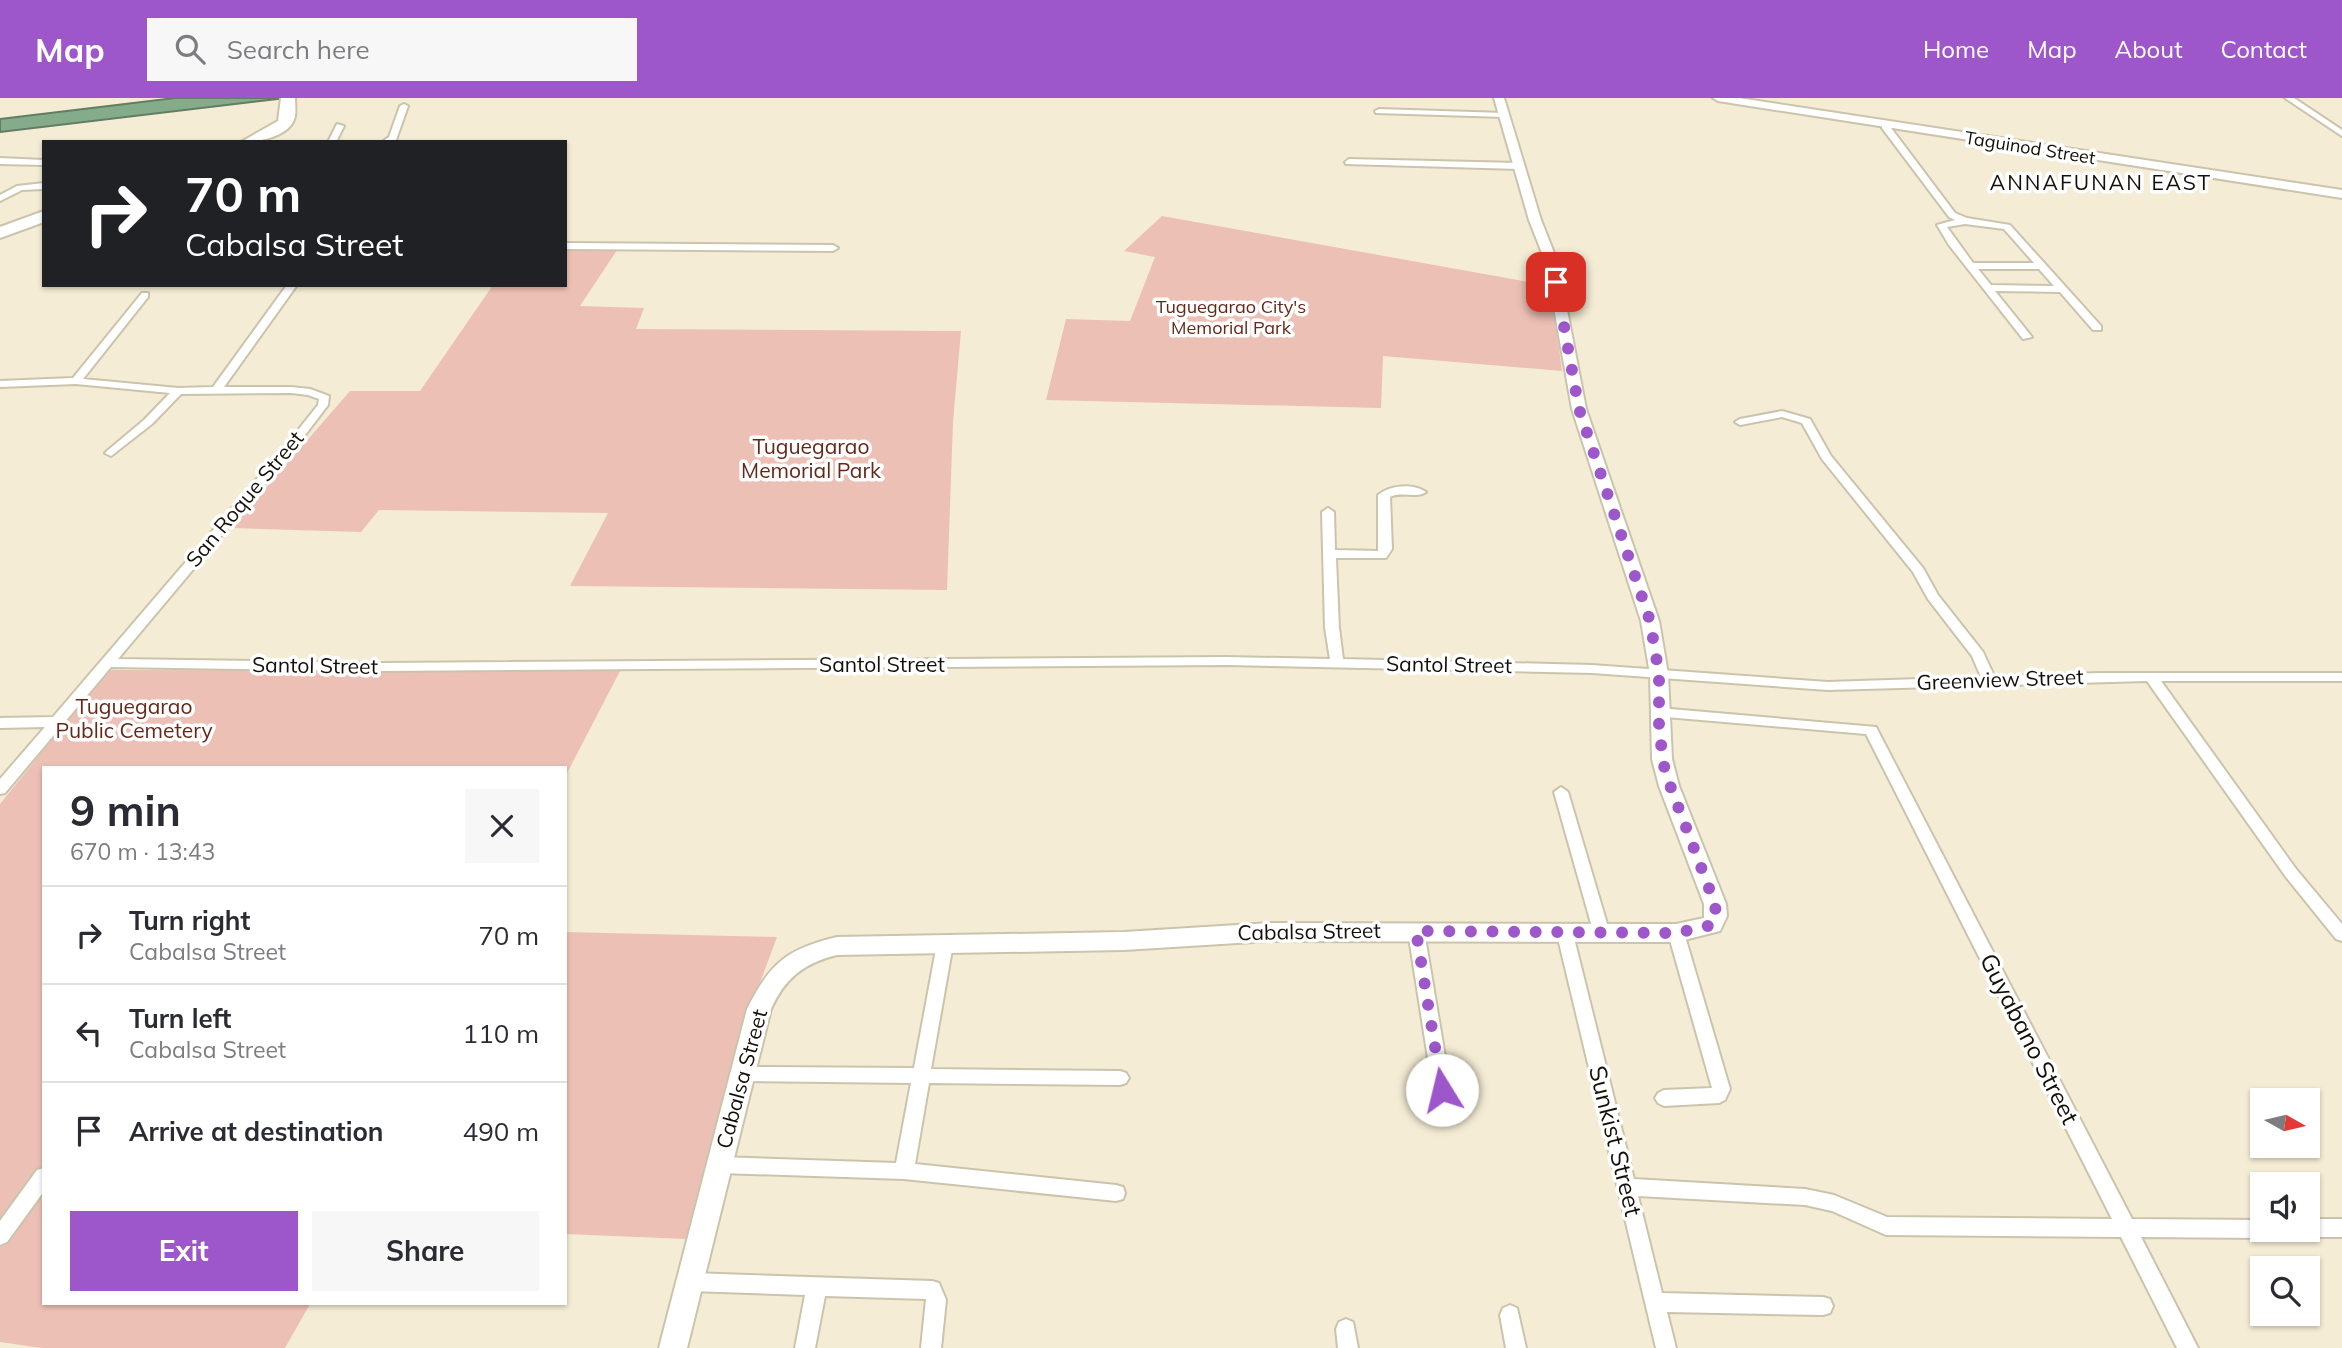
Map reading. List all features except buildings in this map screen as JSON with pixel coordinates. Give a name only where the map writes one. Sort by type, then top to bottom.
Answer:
[{"type":"highway","points":[[252,140],[284,124],[288,117],[288,102]]},
{"type":"highway","points":[[0,233],[42,217]]},
{"type":"street","name":"Cabalsa Street","points":[[673,1348],[759,1009],[769,985],[795,959],[812,951],[837,946],[1124,941],[1270,932],[1676,933],[1712,925],[1716,916],[1715,904],[1669,786],[1662,758],[1659,674],[1641,590],[1579,409],[1552,263],[1535,220],[1499,98]]},
{"type":"street","name":"Taguinod Street","points":[[1718,98],[1885,126],[2342,194]]},
{"type":"street","points":[[2289,98],[2342,134]]},
{"type":"street","points":[[390,140],[393,138],[404,106]]},
{"type":"street","points":[[1379,111],[1504,115]]},
{"type":"street","points":[[333,140],[340,126]]},
{"type":"street","points":[[1885,126],[1952,215],[1962,222]]},
{"type":"street","points":[[0,161],[42,163]]},
{"type":"street","points":[[1349,162],[1519,166]]},
{"type":"street","points":[[0,198],[20,188],[42,186]]},
{"type":"street","points":[[2027,337],[1941,225],[1962,222],[2004,226],[2097,328]]},
{"type":"street","points":[[567,246],[832,248]]},
{"type":"street","points":[[1971,266],[2042,266]]},
{"type":"street","points":[[216,390],[291,287]]},
{"type":"street","points":[[1988,288],[2062,289]]},
{"type":"street","points":[[76,381],[145,295]]},
{"type":"street","name":"San Roque Street","points":[[0,384],[76,381],[178,391],[291,390],[310,391],[325,398],[323,405],[295,441],[0,789]]},
{"type":"street","points":[[111,453],[148,422],[178,391]]},
{"type":"street","points":[[1740,422],[1782,414],[1793,415],[1806,421],[1826,457],[1919,571],[1932,596],[1978,655],[1989,680]]},
{"type":"street","points":[[1329,554],[1382,555],[1386,549],[1384,495],[1394,490],[1420,492]]},
{"type":"street","points":[[1328,512],[1332,628],[1337,663]]},
{"type":"street","name":"Santol Street","points":[[105,663],[396,667],[1226,661],[1592,669],[1659,674]]},
{"type":"street","name":"Greenview Street","points":[[1659,674],[1802,685],[2151,677],[2342,677]]},
{"type":"street","points":[[2151,677],[2291,873],[2342,935]]},
{"type":"street","name":"Guyabano Street","points":[[1659,713],[1871,730],[2014,1015],[2129,1229],[2188,1348]]},
{"type":"street","points":[[0,723],[55,722]]},
{"type":"street","points":[[1561,792],[1602,934]]},
{"type":"street","points":[[1416,931],[1446,1116]]},
{"type":"street","name":"Sunkist Street","points":[[1565,933],[1666,1348]]},
{"type":"street","points":[[1664,1098],[1719,1095],[1721,1088],[1676,933]]},
{"type":"street","points":[[904,1171],[945,944]]},
{"type":"street","points":[[743,1074],[1120,1078]]},
{"type":"street","points":[[720,1165],[904,1171],[1116,1193]]},
{"type":"street","points":[[0,1236],[42,1179]]},
{"type":"street","points":[[1627,1187],[1805,1197],[1835,1203],[1886,1226],[2250,1228]]},
{"type":"street","points":[[2320,1228],[2342,1228]]},
{"type":"street","points":[[690,1282],[932,1290],[936,1300],[931,1348]]},
{"type":"street","points":[[806,1348],[817,1285]]},
{"type":"street","points":[[1655,1302],[1823,1306]]},
{"type":"street","points":[[1510,1315],[1516,1348]]},
{"type":"green space","name":"Tuguegarao City's Memorial Park","points":[[1162,216],[1551,286],[1562,371],[1383,356],[1381,408],[1046,400],[1066,319],[1130,321],[1155,257],[1124,251]]},
{"type":"green space","name":"Tuguegarao Memorial Park","points":[[619,247],[580,306],[644,308],[636,329],[961,331],[953,422],[947,590],[570,586],[608,513],[379,510],[361,532],[231,528],[350,391],[420,391],[492,287],[567,287],[567,248]]},
{"type":"green space","name":"Tuguegarao Public Cemetery","points":[[108,670],[620,671],[567,773],[567,766],[42,766],[42,1305],[309,1305],[285,1348],[42,1348],[0,1342],[0,804]]},
{"type":"green space","points":[[567,932],[777,937],[752,1004],[686,1239],[567,1234]]},
{"type":"shaded area","points":[[175,98],[286,98],[0,132],[0,119]]},
{"type":"district","name":"ANNAFUNAN EAST","points":[[2101,183]]},
{"type":"route","points":[[1442,1090],[1416,931],[1676,933],[1712,925],[1716,916],[1715,904],[1665,772],[1659,730],[1659,674],[1650,621],[1579,409],[1556,282]]}]
